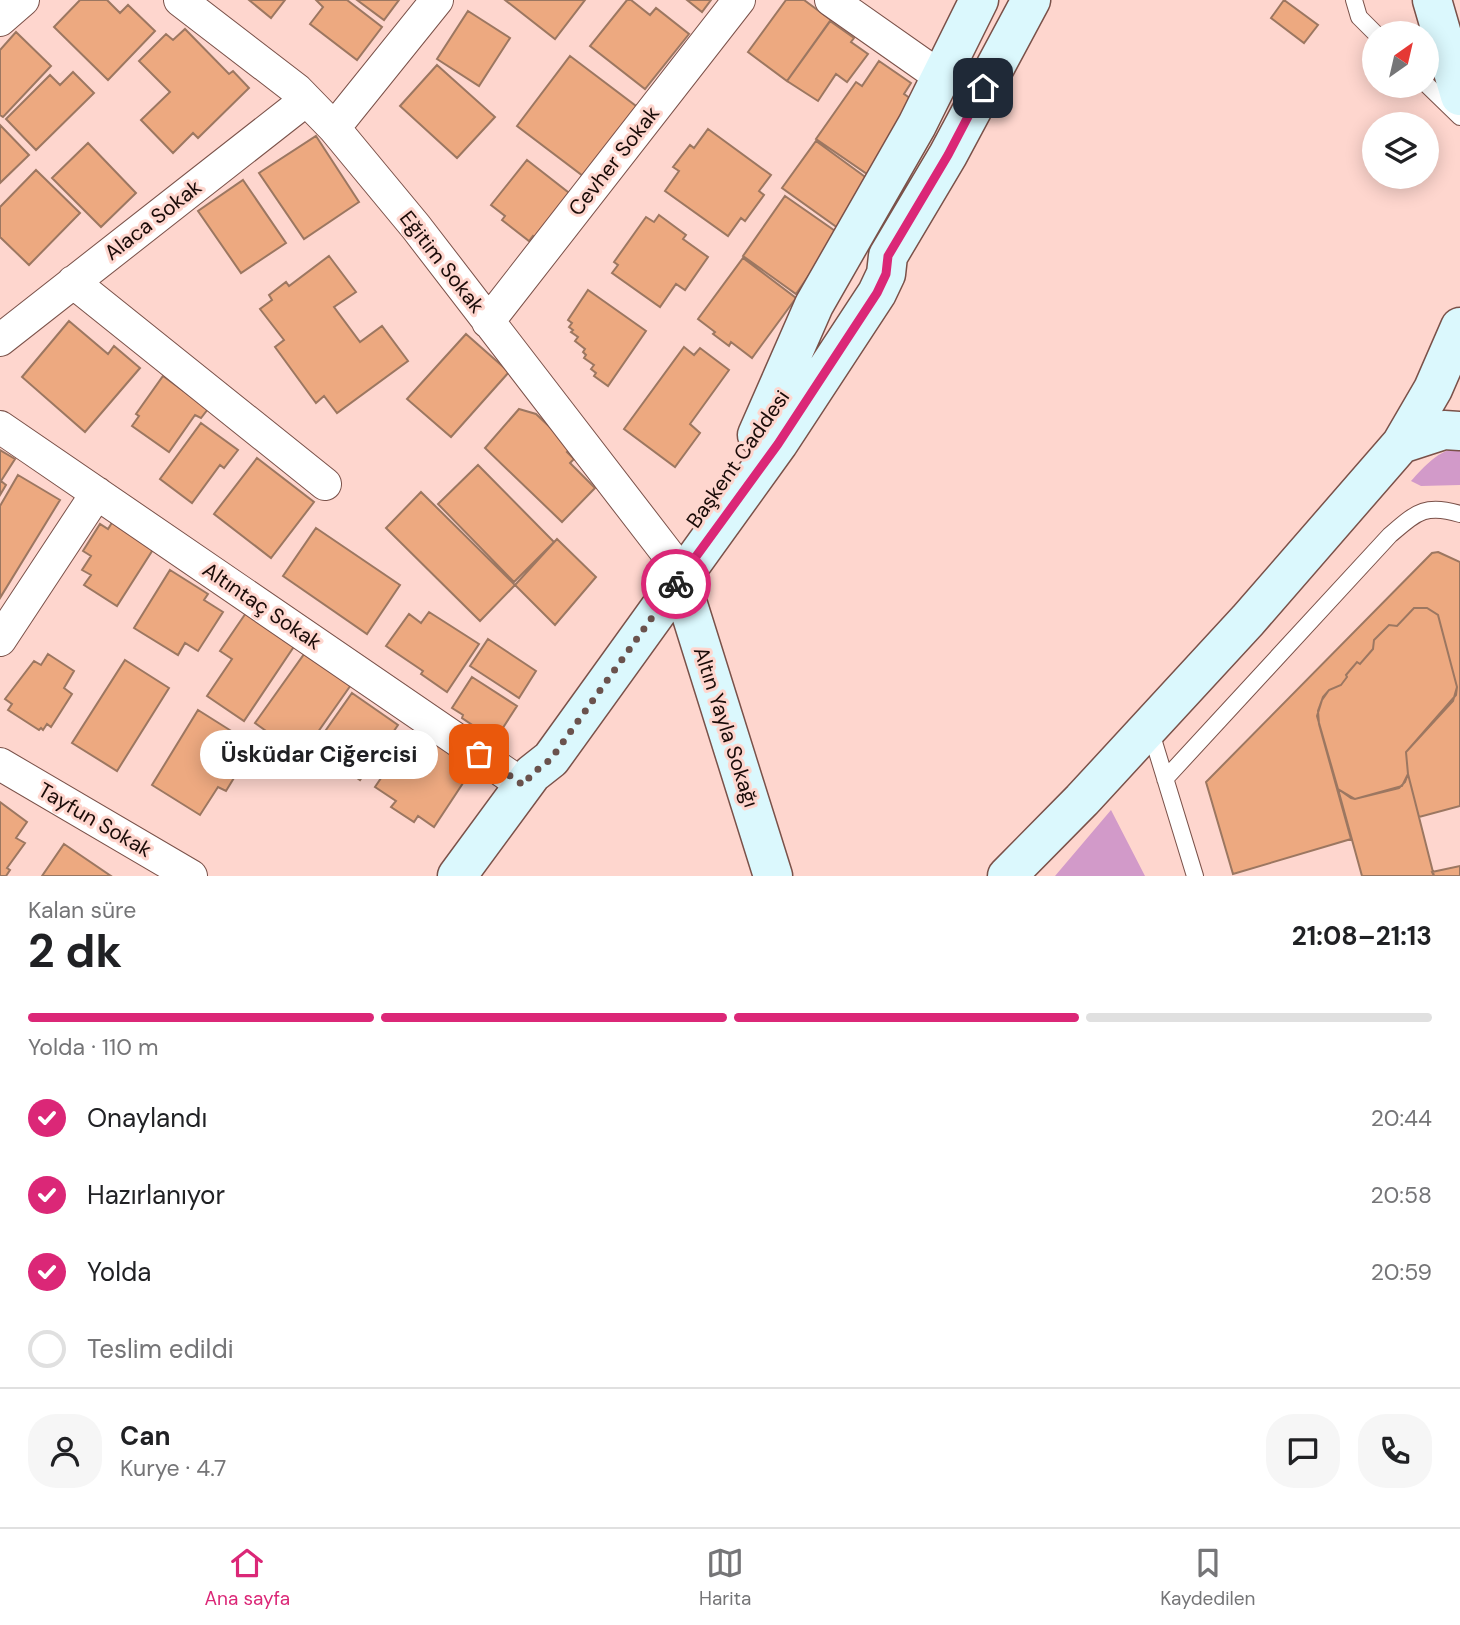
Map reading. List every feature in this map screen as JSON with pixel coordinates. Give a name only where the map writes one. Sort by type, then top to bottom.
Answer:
[{"type":"main road","points":[[757,435],[814,305],[942,78],[979,0]]},
{"type":"main road","points":[[1432,0],[1460,96]]},
{"type":"main road","name":"Başkent Caddesi","points":[[457,876],[528,779],[551,759],[859,279],[888,256],[948,155],[1023,15]]},
{"type":"main road","name":"Başkent Caddesi","points":[[675,568],[778,444],[877,293],[886,274],[888,256]]},
{"type":"main road","points":[[1007,876],[1082,800],[1248,620],[1401,444],[1433,389],[1460,327]]},
{"type":"main road","points":[[1401,444],[1444,430],[1460,431]]},
{"type":"main road","name":"Altın Yayla Sokağı","points":[[675,568],[773,876]]},
{"type":"main road","points":[[1032,876],[1082,800]]},
{"type":"street","points":[[0,20],[23,0]]},
{"type":"street","name":"Eğitim Sokak","points":[[180,0],[211,21],[306,100],[334,128],[416,227],[675,568]]},
{"type":"street","points":[[334,128],[437,0]]},
{"type":"street","name":"Cevher Sokak","points":[[488,322],[739,0]]},
{"type":"street","points":[[831,0],[942,78]]},
{"type":"street","name":"Alaca Sokak","points":[[0,340],[306,100]]},
{"type":"street","points":[[73,282],[325,484]]},
{"type":"street","name":"Altıntaç Sokak","points":[[0,427],[528,779]]},
{"type":"street","points":[[0,640],[97,493]]},
{"type":"street","name":"Tayfun Sokak","points":[[0,764],[191,876]]},
{"type":"lane","points":[[1354,0],[1359,17],[1363,21]]},
{"type":"lane","points":[[1439,97],[1460,117]]},
{"type":"lane","points":[[1165,779],[1390,534],[1419,511],[1447,510],[1460,514]]},
{"type":"lane","points":[[1149,727],[1195,876]]},
{"type":"shaded area","points":[[1460,447],[1460,485],[1421,486],[1411,481],[1439,455]]},
{"type":"shaded area","points":[[1111,810],[1145,876],[1055,876]]},
{"type":"building","points":[[80,0],[107,0],[120,13],[128,5],[155,31],[108,80],[54,27]]},
{"type":"building","points":[[249,0],[285,0],[271,18]]},
{"type":"building","points":[[316,0],[347,0],[382,27],[357,60],[310,24],[323,7]]},
{"type":"building","points":[[357,0],[399,0],[384,20]]},
{"type":"building","points":[[505,0],[585,0],[555,39]]},
{"type":"building","points":[[627,0],[631,0],[650,15],[656,8],[689,34],[645,89],[590,46]]},
{"type":"building","points":[[687,0],[711,0],[702,12]]},
{"type":"building","points":[[786,0],[804,0],[831,20],[787,81],[748,52]]},
{"type":"building","points":[[1284,0],[1318,25],[1304,43],[1271,18]]},
{"type":"building","points":[[468,11],[510,38],[479,86],[437,59]]},
{"type":"building","points":[[830,21],[854,38],[851,42],[868,54],[847,82],[836,74],[818,101],[787,81]]},
{"type":"building","points":[[185,29],[229,74],[233,71],[249,88],[198,138],[193,133],[173,153],[141,120],[170,92],[139,61],[166,34],[173,40]]},
{"type":"building","points":[[16,32],[51,66],[3,117],[0,115],[0,50]]},
{"type":"building","points":[[570,56],[640,109],[587,179],[517,126]]},
{"type":"building","points":[[879,61],[911,83],[904,94],[920,105],[870,176],[816,139],[856,82],[862,86]]},
{"type":"building","points":[[437,65],[495,117],[457,158],[400,106]]},
{"type":"building","points":[[73,72],[94,93],[36,150],[6,119],[50,75],[60,85]]},
{"type":"building","points":[[0,125],[29,155],[0,183]]},
{"type":"building","points":[[708,129],[771,175],[759,191],[764,195],[745,221],[741,218],[728,236],[665,191],[679,171],[673,167],[690,145],[694,148]]},
{"type":"building","points":[[316,136],[359,202],[304,239],[259,173]]},
{"type":"building","points":[[816,141],[868,179],[838,228],[782,188]]},
{"type":"building","points":[[88,143],[136,193],[101,227],[52,178]]},
{"type":"building","points":[[527,160],[573,196],[538,240],[533,236],[529,241],[502,220],[505,216],[491,205]]},
{"type":"building","points":[[36,170],[80,213],[29,265],[0,237],[0,207]]},
{"type":"building","points":[[243,180],[286,243],[241,273],[198,211]]},
{"type":"building","points":[[785,196],[838,233],[796,294],[743,256]]},
{"type":"building","points":[[659,215],[686,235],[683,239],[708,257],[685,290],[676,284],[660,307],[612,273],[618,265],[614,262],[646,217],[654,222]]},
{"type":"building","points":[[329,256],[356,292],[334,307],[360,342],[382,326],[408,361],[337,413],[324,396],[316,403],[275,347],[284,340],[260,309],[272,300],[269,295],[286,282],[289,286]]},
{"type":"building","points":[[743,258],[796,298],[752,358],[731,342],[729,346],[698,319]]},
{"type":"building","points":[[588,290],[646,331],[608,386],[594,376],[596,373],[591,369],[594,365],[584,358],[585,349],[575,341],[578,337],[569,327],[572,323],[568,320]]},
{"type":"building","points":[[69,321],[108,354],[114,346],[140,368],[85,432],[22,377]]},
{"type":"building","points":[[466,334],[509,372],[451,437],[407,399]]},
{"type":"building","points":[[684,347],[694,355],[700,348],[729,370],[690,424],[700,433],[675,467],[624,429]]},
{"type":"building","points":[[163,376],[208,409],[201,418],[195,415],[169,452],[132,426],[139,416],[136,414]]},
{"type":"building","points":[[519,409],[536,414],[572,448],[567,452],[574,459],[570,463],[595,488],[562,522],[485,448]]},
{"type":"building","points":[[201,423],[238,450],[224,468],[220,465],[192,503],[160,479]]},
{"type":"building","points":[[0,450],[15,459],[1,481],[6,485],[0,495]]},
{"type":"building","points":[[257,458],[314,502],[271,558],[214,514]]},
{"type":"building","points":[[478,465],[554,542],[514,582],[438,504]]},
{"type":"building","points":[[18,475],[60,500],[0,598],[0,506]]},
{"type":"building","points":[[421,492],[515,585],[480,621],[386,528]]},
{"type":"building","points":[[113,521],[154,548],[117,606],[84,585],[91,575],[82,570],[91,556],[83,551],[100,524],[108,529]]},
{"type":"building","points":[[316,528],[400,585],[367,634],[283,576]]},
{"type":"building","points":[[557,539],[596,577],[555,625],[515,585]]},
{"type":"building","points":[[1438,552],[1460,562],[1460,806],[1419,817],[1408,774],[1406,752],[1453,701],[1457,687],[1438,615],[1427,608],[1414,608],[1397,626],[1389,625],[1374,640],[1373,649],[1360,664],[1357,662],[1341,685],[1329,690],[1318,711],[1319,724],[1351,839],[1233,874],[1206,782],[1432,553]]},
{"type":"building","points":[[170,570],[208,594],[204,600],[223,612],[198,651],[185,643],[178,655],[134,628]]},
{"type":"building","points":[[250,607],[299,639],[244,721],[207,696],[232,659],[220,651]]},
{"type":"building","points":[[1414,608],[1427,608],[1438,615],[1457,687],[1456,695],[1406,752],[1408,774],[1402,786],[1351,798],[1338,789],[1317,716],[1322,700],[1329,690],[1341,685],[1357,662],[1360,664],[1373,649],[1374,640],[1389,625],[1397,626]]},
{"type":"building","points":[[429,612],[479,644],[447,692],[421,674],[423,671],[386,646],[409,614],[421,623]]},
{"type":"building","points":[[488,639],[536,671],[519,698],[470,666]]},
{"type":"building","points":[[307,650],[353,682],[301,756],[255,723]]},
{"type":"building","points":[[48,654],[74,671],[64,688],[72,694],[51,727],[47,724],[43,730],[39,730],[8,710],[12,704],[5,699],[34,661],[41,665]]},
{"type":"building","points":[[125,660],[169,688],[117,771],[72,743]]},
{"type":"building","points":[[472,677],[517,706],[495,740],[452,708]]},
{"type":"building","points":[[352,693],[398,725],[360,780],[314,747]]},
{"type":"building","points":[[198,710],[244,739],[230,762],[240,768],[226,791],[218,787],[200,815],[152,785]]},
{"type":"building","points":[[413,731],[434,745],[437,742],[457,756],[455,759],[471,771],[434,827],[418,816],[414,822],[391,807],[396,801],[375,787]]},
{"type":"building","points":[[1408,774],[1434,876],[1362,876],[1338,789],[1355,799],[1399,788]]},
{"type":"building","points":[[0,802],[27,822],[16,838],[25,843],[7,868],[10,870],[6,876],[0,876]]},
{"type":"building","points":[[64,844],[111,876],[42,876]]},
{"type":"building","points":[[1460,866],[1460,876],[1434,876],[1432,872]]},
{"type":"way so far","points":[[479,754],[523,785],[551,759],[676,584]]},
{"type":"place","name":"Üsküdar Ciğercisi","points":[[479,754]]},
{"type":"route","points":[[676,584],[778,444],[877,293],[886,274],[888,256],[948,155],[983,88]]}]
